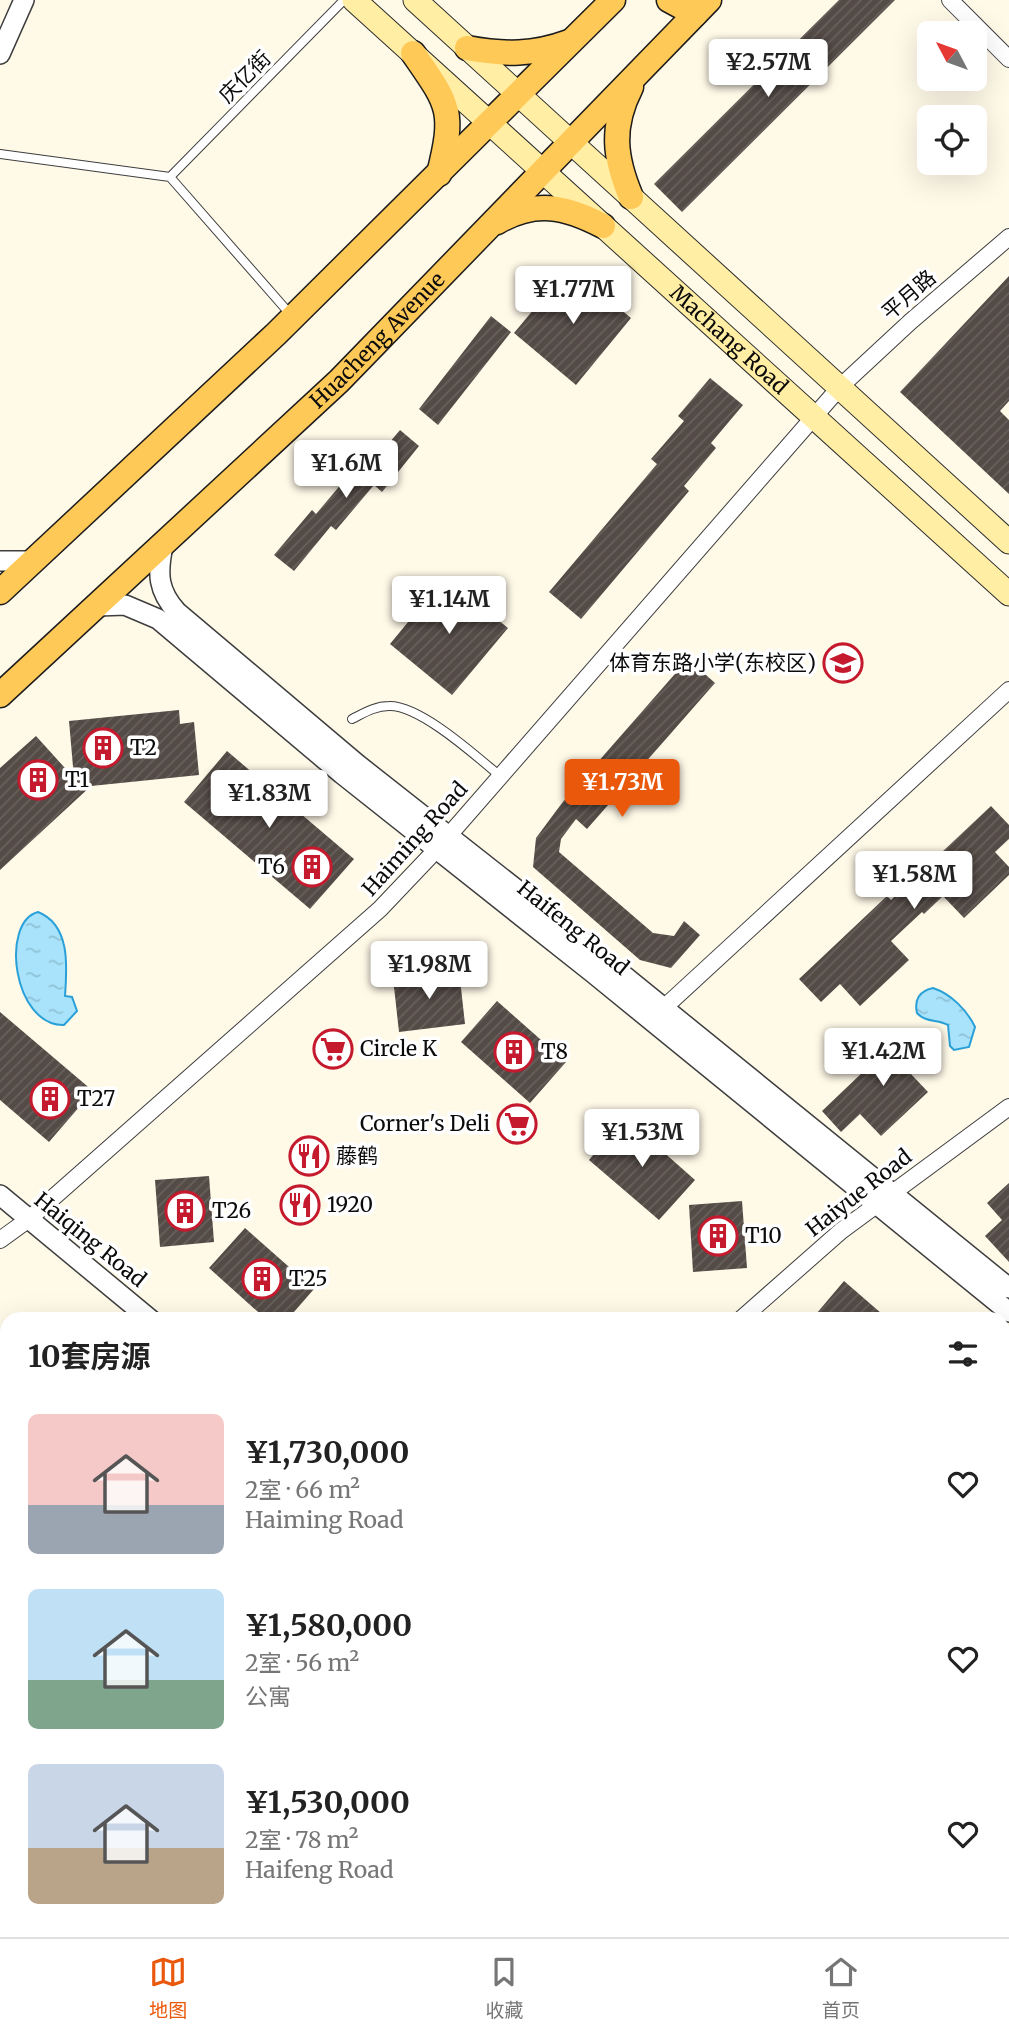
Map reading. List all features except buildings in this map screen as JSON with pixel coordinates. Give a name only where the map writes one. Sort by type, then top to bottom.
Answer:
[{"type":"main road","name":"Machang Road","points":[[352,0],[1009,594]]},
{"type":"main road","name":"Machang Road","points":[[415,0],[1009,542]]},
{"type":"main road","points":[[0,592],[439,176],[613,0]]},
{"type":"main road","points":[[669,0],[702,7]]},
{"type":"main road","name":"Huacheng Avenue","points":[[0,695],[339,381],[702,7]]},
{"type":"main road","points":[[467,48],[499,54],[522,54],[549,50],[573,40]]},
{"type":"main road","points":[[413,53],[444,97],[448,115],[446,145],[439,176]]},
{"type":"main road","points":[[631,197],[617,159],[616,129],[621,107],[639,72]]},
{"type":"main road","points":[[484,229],[516,211],[540,208],[574,212],[603,226]]},
{"type":"street","points":[[0,54],[24,0]]},
{"type":"street","points":[[950,0],[1009,59]]},
{"type":"street","name":"平月路","points":[[813,416],[910,322],[1009,237]]},
{"type":"street","name":"Haiming Road","points":[[0,1240],[29,1219],[380,909],[443,843],[813,416]]},
{"type":"street","name":"Haifeng Road","points":[[163,546],[159,582],[164,598],[177,612],[357,764],[443,843]]},
{"type":"street","points":[[0,561],[33,561]]},
{"type":"street","name":"Haifeng Road","points":[[98,606],[125,605],[158,619],[657,1014],[883,1199],[1009,1312]]},
{"type":"street","points":[[657,1014],[1009,690]]},
{"type":"street","name":"Haiyue Road","points":[[749,1312],[883,1199],[1009,1107]]},
{"type":"street","name":"Haiqing Road","points":[[0,1195],[141,1312]]},
{"type":"street","name":"Haifeng Road","points":[[883,1199],[1009,1288]]},
{"type":"lane","name":"庆亿街","points":[[170,177],[352,0]]},
{"type":"lane","points":[[0,154],[170,177],[292,316]]},
{"type":"lane","points":[[352,719],[378,707],[399,707],[432,724],[500,776]]},
{"type":"water","points":[[38,912],[49,918],[56,927],[65,948],[65,996],[72,997],[77,1011],[64,1025],[47,1021],[33,1009],[23,992],[18,973],[16,952],[19,934],[26,920]]},
{"type":"water","points":[[933,988],[952,998],[972,1021],[975,1027],[969,1047],[954,1050],[950,1046],[948,1025],[924,1018],[917,1013],[916,1004],[919,997],[924,991]]},
{"type":"place","name":"体育东路小学(东校区)","points":[[843,663]]},
{"type":"place","name":"T2","points":[[103,748]]},
{"type":"place","name":"T1","points":[[38,780]]},
{"type":"place","name":"T6","points":[[312,867]]},
{"type":"place","name":"Circle K","points":[[333,1049]]},
{"type":"place","name":"T8","points":[[514,1052]]},
{"type":"place","name":"T27","points":[[50,1099]]},
{"type":"place","name":"Corner's Deli","points":[[517,1124]]},
{"type":"place","name":"藤鹤","points":[[309,1156]]},
{"type":"place","name":"1920","points":[[300,1205]]},
{"type":"place","name":"T26","points":[[185,1211]]},
{"type":"place","name":"T10","points":[[718,1236]]},
{"type":"place","name":"T25","points":[[262,1279]]}]
